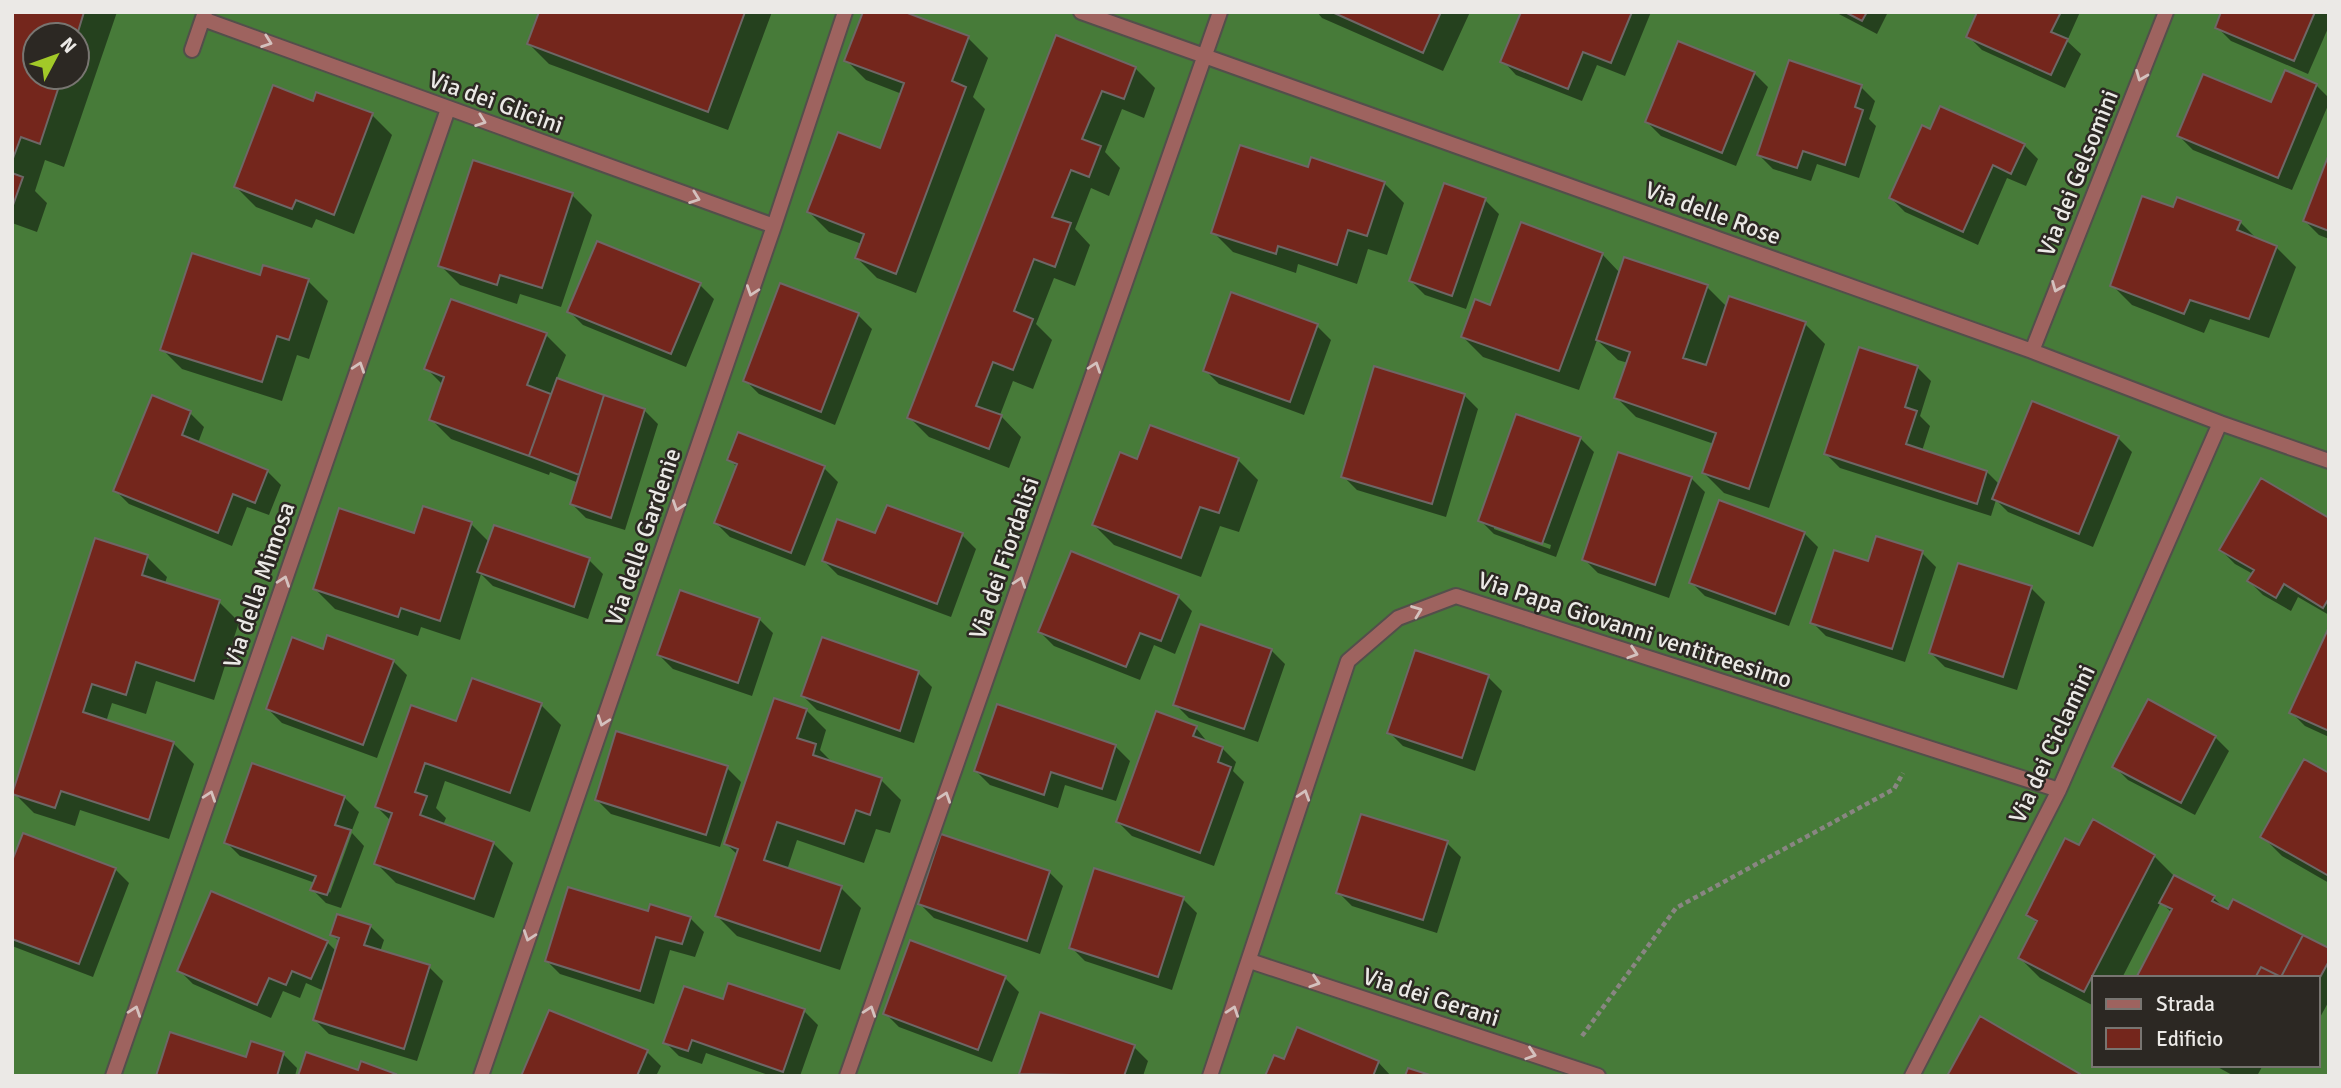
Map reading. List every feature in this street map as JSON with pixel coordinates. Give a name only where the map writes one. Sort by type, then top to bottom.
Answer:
[{"type":"street","name":"Via delle Gardenie","points":[[481,1076],[845,12]]},
{"type":"street","name":"Via delle Rose","points":[[1080,12],[2032,351],[2220,423],[2329,461]]},
{"type":"street","name":"Via dei Fiordalisi","points":[[847,1076],[1220,12]]},
{"type":"street","name":"Via dei Gelsomini","points":[[2032,351],[2166,12]]},
{"type":"street","name":"Via dei Glicini","points":[[204,15],[448,109],[774,226]]},
{"type":"street","points":[[192,50],[204,15]]},
{"type":"street","name":"Via della Mimosa","points":[[113,1076],[448,109]]},
{"type":"street","name":"Via dei Ciclamini","points":[[1912,1076],[2059,790],[2220,423]]},
{"type":"street","name":"Via Papa Giovanni ventitreesimo","points":[[1210,1076],[1348,662],[1398,618],[1456,596],[2059,790]]},
{"type":"street","name":"Via dei Gerani","points":[[1250,961],[1598,1076]]},
{"type":"path","points":[[1563,1064],[1676,908],[1894,789],[1919,745]]},
{"type":"green space","points":[[12,12],[2329,12],[2329,1076],[12,1076]]},
{"type":"building","points":[[12,12],[84,12],[81,21],[21,21],[21,91],[57,91],[40,144],[21,137],[12,161]]},
{"type":"building","points":[[539,12],[745,12],[708,112],[527,44]]},
{"type":"building","points":[[863,12],[905,12],[969,36],[952,81],[966,87],[896,274],[855,258],[864,234],[807,212],[838,132],[880,148],[904,83],[844,61]]},
{"type":"building","points":[[1332,12],[1441,12],[1423,53]]},
{"type":"building","points":[[1521,12],[1632,12],[1611,63],[1583,52],[1568,89],[1500,62]]},
{"type":"building","points":[[1845,12],[1867,12],[1862,21]]},
{"type":"building","points":[[1977,12],[2061,12],[2051,32],[2068,39],[2051,75],[1966,37]]},
{"type":"building","points":[[2221,12],[2315,12],[2294,61],[2215,28]]},
{"type":"building","points":[[1056,35],[1136,67],[1124,99],[1102,91],[1082,139],[1101,146],[1089,177],[1071,170],[1052,217],[1071,223],[1055,267],[1034,259],[1014,311],[1033,319],[1013,370],[993,362],[976,406],[1002,415],[989,449],[907,418]]},
{"type":"building","points":[[1678,41],[1755,72],[1722,153],[1645,122]]},
{"type":"building","points":[[1789,60],[1862,85],[1855,107],[1863,110],[1845,165],[1803,151],[1797,168],[1757,155]]},
{"type":"building","points":[[2285,70],[2317,84],[2278,178],[2177,136],[2203,74],[2271,102]]},
{"type":"building","points":[[273,85],[313,101],[316,92],[373,113],[334,215],[296,200],[292,209],[234,187]]},
{"type":"building","points":[[1940,106],[2025,144],[2011,174],[1993,165],[1963,232],[1889,198],[1922,125],[1930,129]]},
{"type":"building","points":[[1240,145],[1308,167],[1311,157],[1385,182],[1367,236],[1348,230],[1337,265],[1278,246],[1276,254],[1211,233]]},
{"type":"building","points":[[2329,154],[2329,231],[2303,221]]},
{"type":"building","points":[[473,160],[573,193],[542,288],[500,275],[497,285],[438,266]]},
{"type":"building","points":[[12,173],[23,177],[12,208]]},
{"type":"building","points":[[1444,183],[1486,198],[1452,296],[1409,281]]},
{"type":"building","points":[[2142,196],[2173,207],[2177,197],[2241,221],[2237,230],[2277,246],[2249,319],[2190,300],[2184,314],[2110,286]]},
{"type":"building","points":[[1521,222],[1603,253],[1559,371],[1461,337],[1475,299],[1490,305]]},
{"type":"building","points":[[597,241],[701,283],[671,354],[567,312]]},
{"type":"building","points":[[192,253],[260,275],[263,265],[309,279],[289,340],[277,336],[262,382],[160,350]]},
{"type":"building","points":[[1624,257],[1708,285],[1683,358],[1706,365],[1729,296],[1806,322],[1749,489],[1702,473],[1716,433],[1614,398],[1630,352],[1596,340]]},
{"type":"building","points":[[780,283],[859,313],[821,412],[743,381]]},
{"type":"building","points":[[1231,292],[1318,324],[1290,402],[1203,371]]},
{"type":"building","points":[[451,299],[547,333],[527,385],[551,394],[529,456],[429,420],[444,377],[424,369]]},
{"type":"building","points":[[1859,347],[1918,366],[1905,407],[1917,411],[1906,444],[1987,471],[1977,504],[1824,454]]},
{"type":"building","points":[[1374,366],[1465,394],[1432,504],[1341,477]]},
{"type":"building","points":[[557,378],[604,395],[579,475],[529,456]]},
{"type":"building","points":[[152,395],[191,411],[182,435],[268,470],[255,503],[233,494],[218,533],[113,491]]},
{"type":"building","points":[[604,395],[645,409],[611,518],[570,504]]},
{"type":"building","points":[[2032,401],[2119,436],[2079,534],[1992,499]]},
{"type":"building","points":[[1516,414],[1581,437],[1542,544],[1478,521]]},
{"type":"building","points":[[1150,425],[1239,458],[1219,513],[1200,507],[1181,558],[1092,525],[1120,452],[1137,459]]},
{"type":"building","points":[[738,432],[825,466],[791,553],[714,523],[737,464],[727,460]]},
{"type":"building","points":[[1618,452],[1692,477],[1655,585],[1582,560]]},
{"type":"building","points":[[2261,478],[2329,518],[2329,598],[2323,608],[2284,584],[2276,598],[2247,581],[2254,570],[2219,550]]},
{"type":"building","points":[[1719,500],[1805,532],[1775,614],[1689,583]]},
{"type":"building","points":[[887,505],[963,533],[937,604],[822,561],[837,519],[875,533]]},
{"type":"building","points":[[423,506],[472,522],[440,621],[401,608],[398,617],[313,589],[339,508],[414,533]]},
{"type":"building","points":[[494,525],[590,558],[574,607],[477,572]]},
{"type":"building","points":[[1876,536],[1923,551],[1892,649],[1810,623],[1834,550],[1868,561]]},
{"type":"building","points":[[95,538],[148,555],[142,575],[220,600],[194,681],[136,662],[126,695],[92,684],[83,712],[174,742],[149,820],[61,791],[55,808],[12,794]]},
{"type":"building","points":[[1071,551],[1179,595],[1161,641],[1140,633],[1126,667],[1038,632]]},
{"type":"building","points":[[1958,563],[2032,586],[2003,677],[1929,653]]},
{"type":"building","points":[[680,590],[760,618],[738,683],[657,655]]},
{"type":"building","points":[[1200,624],[1272,649],[1244,729],[1173,705]]},
{"type":"building","points":[[2329,627],[2329,731],[2289,713]]},
{"type":"building","points":[[327,635],[394,660],[363,745],[266,709],[292,637],[323,649]]},
{"type":"building","points":[[822,637],[919,671],[900,731],[801,696]]},
{"type":"building","points":[[1415,650],[1489,675],[1462,758],[1387,733]]},
{"type":"building","points":[[472,678],[542,703],[510,793],[425,763],[415,792],[427,796],[420,815],[494,842],[474,899],[374,864],[392,813],[375,807],[411,705],[456,721]]},
{"type":"building","points":[[774,698],[807,709],[797,738],[816,744],[813,755],[882,778],[870,815],[856,810],[844,844],[777,822],[764,860],[842,886],[820,951],[715,916],[738,849],[724,844]]},
{"type":"building","points":[[2148,699],[2216,736],[2181,803],[2112,767]]},
{"type":"building","points":[[997,704],[1116,745],[1102,789],[1051,772],[1044,795],[974,771]]},
{"type":"building","points":[[1156,711],[1197,726],[1193,736],[1223,747],[1218,762],[1231,767],[1200,853],[1116,822]]},
{"type":"building","points":[[616,731],[728,766],[706,835],[595,800]]},
{"type":"building","points":[[2304,759],[2329,773],[2329,876],[2260,837]]},
{"type":"building","points":[[252,763],[345,796],[335,825],[351,830],[327,895],[310,890],[316,876],[224,843]]},
{"type":"building","points":[[1361,814],[1448,841],[1423,920],[1336,893]]},
{"type":"building","points":[[2093,819],[2155,855],[2084,992],[2018,958],[2037,921],[2026,915],[2065,838],[2079,845]]},
{"type":"building","points":[[23,833],[116,868],[79,964],[12,939],[12,861]]},
{"type":"building","points":[[941,834],[1050,871],[1027,941],[918,904]]},
{"type":"building","points":[[1094,868],[1184,897],[1158,977],[1069,948]]},
{"type":"building","points":[[2174,875],[2215,896],[2212,901],[2228,909],[2233,899],[2303,935],[2282,976],[2261,967],[2256,976],[2137,976],[2172,909],[2159,903]]},
{"type":"building","points":[[568,887],[648,911],[650,904],[691,917],[682,944],[656,937],[640,991],[545,961]]},
{"type":"building","points":[[211,891],[328,941],[311,979],[292,971],[286,985],[269,978],[257,1005],[177,971]]},
{"type":"building","points":[[337,914],[371,925],[364,945],[430,965],[404,1049],[313,1020],[339,938],[330,935]]},
{"type":"building","points":[[2303,935],[2329,948],[2329,961],[2320,977],[2282,976]]},
{"type":"building","points":[[910,940],[1006,976],[978,1050],[883,1014]]},
{"type":"building","points":[[2261,967],[2279,976],[2256,976]]},
{"type":"building","points":[[728,983],[805,1009],[783,1072],[692,1040],[688,1051],[663,1043],[684,986],[723,999]]},
{"type":"building","points":[[549,1010],[648,1050],[637,1076],[521,1076]]},
{"type":"building","points":[[1040,1012],[1135,1045],[1124,1076],[1019,1074]]},
{"type":"building","points":[[1980,1016],[2080,1074],[2079,1076],[1947,1076]]},
{"type":"building","points":[[1297,1027],[1379,1061],[1373,1076],[1265,1076],[1274,1055],[1284,1059]]},
{"type":"building","points":[[170,1032],[246,1057],[251,1041],[284,1052],[277,1076],[156,1076]]},
{"type":"building","points":[[306,1052],[358,1070],[361,1061],[396,1074],[298,1076]]},
{"type":"building","points":[[1408,1068],[1433,1076],[1405,1076]]}]
